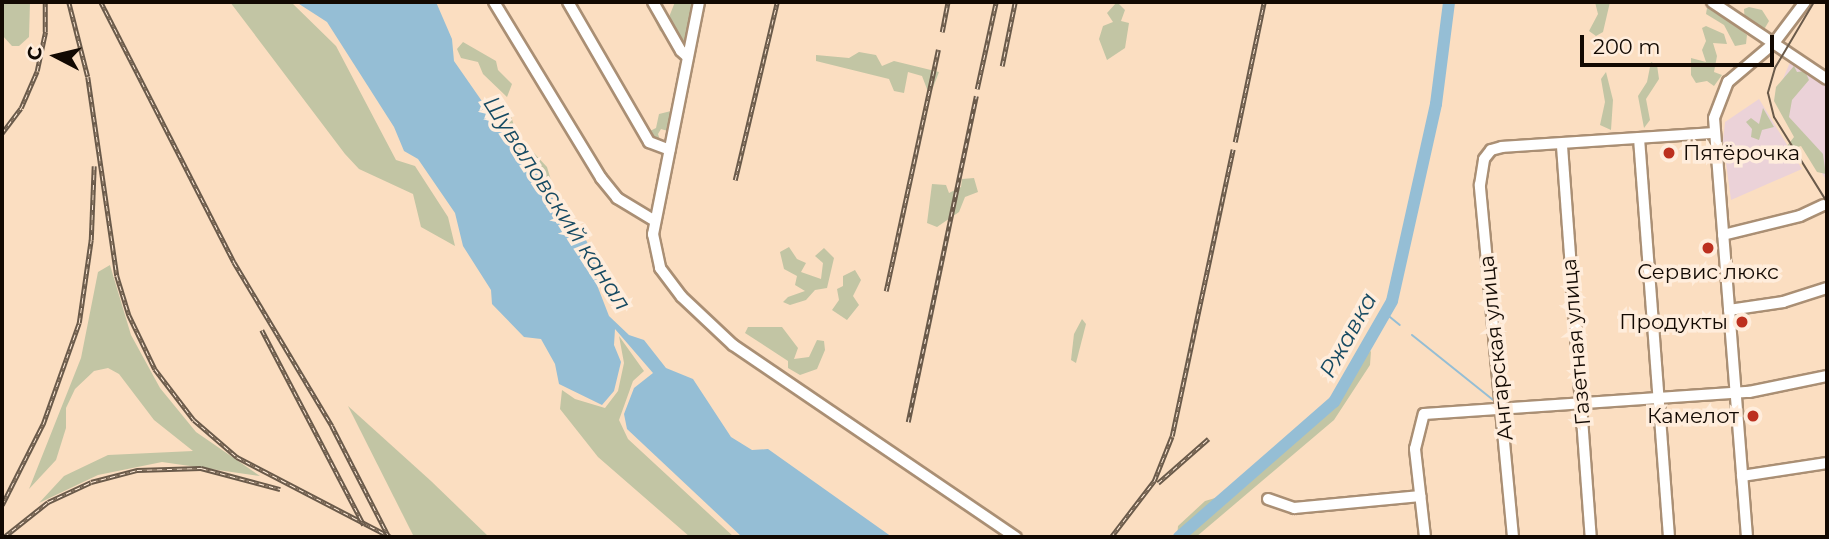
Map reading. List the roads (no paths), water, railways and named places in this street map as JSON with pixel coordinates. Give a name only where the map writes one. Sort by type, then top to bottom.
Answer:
[{"type":"street","points":[[494,2],[601,178],[617,198],[655,221]]},
{"type":"street","points":[[568,2],[649,142],[670,150]]},
{"type":"street","points":[[653,2],[681,51],[688,57]]},
{"type":"street","points":[[699,2],[655,221],[652,248],[660,268],[682,298],[733,345],[1016,537]]},
{"type":"street","points":[[1712,2],[1827,79]]},
{"type":"street","points":[[1747,537],[1714,134],[1722,90],[1773,43],[1805,2]]},
{"type":"street","points":[[1562,146],[1714,134]]},
{"type":"street","points":[[1639,138],[1669,537]]},
{"type":"street","name":"Ангарская улица","points":[[1513,537],[1480,185],[1484,159],[1491,150],[1502,147],[1562,146]]},
{"type":"street","name":"Газетная улица","points":[[1562,146],[1591,537]]},
{"type":"street","points":[[1723,235],[1800,216],[1824,205]]},
{"type":"street","points":[[1729,310],[1783,302],[1827,288]]},
{"type":"street","points":[[1425,537],[1416,437],[1423,414],[1735,392],[1827,376]]},
{"type":"street","points":[[1742,476],[1827,463]]},
{"type":"street","points":[[1268,499],[1294,508],[1420,496]]},
{"type":"water","points":[[296,2],[436,2],[452,39],[454,61],[509,140],[540,172],[553,196],[552,212],[560,215],[572,234],[586,240],[602,272],[597,285],[609,316],[629,335],[644,340],[666,368],[693,379],[731,437],[752,450],[768,449],[892,537],[742,537],[627,429],[624,414],[634,388],[653,373],[615,329],[614,345],[621,362],[614,391],[602,405],[559,384],[555,364],[541,339],[524,337],[492,304],[491,290],[463,246],[455,213],[418,159],[404,151],[394,127],[327,22]]},
{"type":"waterway","name":"Ржавка","points":[[1179,537],[1334,402],[1392,301],[1436,104],[1449,2]]},
{"type":"waterway","points":[[1385,313],[1400,325]]},
{"type":"waterway","points":[[1412,335],[1493,400]]},
{"type":"tram line","points":[[1814,2],[1775,68],[1768,93],[1774,117],[1827,202]]},
{"type":"railway","points":[[2,133],[21,108],[37,71],[45,32],[45,2]]},
{"type":"railway","points":[[69,2],[88,77],[117,276],[129,315],[155,369],[194,420],[237,457],[391,537]]},
{"type":"railway","points":[[101,2],[234,262],[332,426],[389,537]]},
{"type":"railway","points":[[735,180],[777,2]]},
{"type":"railway","points":[[942,32],[948,2]]},
{"type":"railway","points":[[977,89],[996,2]]},
{"type":"railway","points":[[1002,66],[1015,2]]},
{"type":"railway","points":[[1235,142],[1264,2]]},
{"type":"railway","points":[[886,291],[938,50]]},
{"type":"railway","points":[[908,422],[976,96]]},
{"type":"railway","points":[[1111,537],[1154,481],[1172,436],[1233,149]]},
{"type":"railway","points":[[2,505],[43,424],[79,323],[91,240],[94,166]]},
{"type":"railway","points":[[262,330],[364,525]]},
{"type":"railway","points":[[1158,483],[1208,439]]},
{"type":"railway","points":[[4,537],[48,502],[91,482],[137,470],[201,468],[280,489]]},
{"type":"place","name":"Пятёрочка","points":[[1669,153]]},
{"type":"place","name":"Сервис люкс","points":[[1708,248]]},
{"type":"place","name":"Продукты","points":[[1742,322]]},
{"type":"place","name":"Камелот","points":[[1753,416]]},
{"type":"water label","name":"Шуваловский канал","points":[[557,203]]}]
